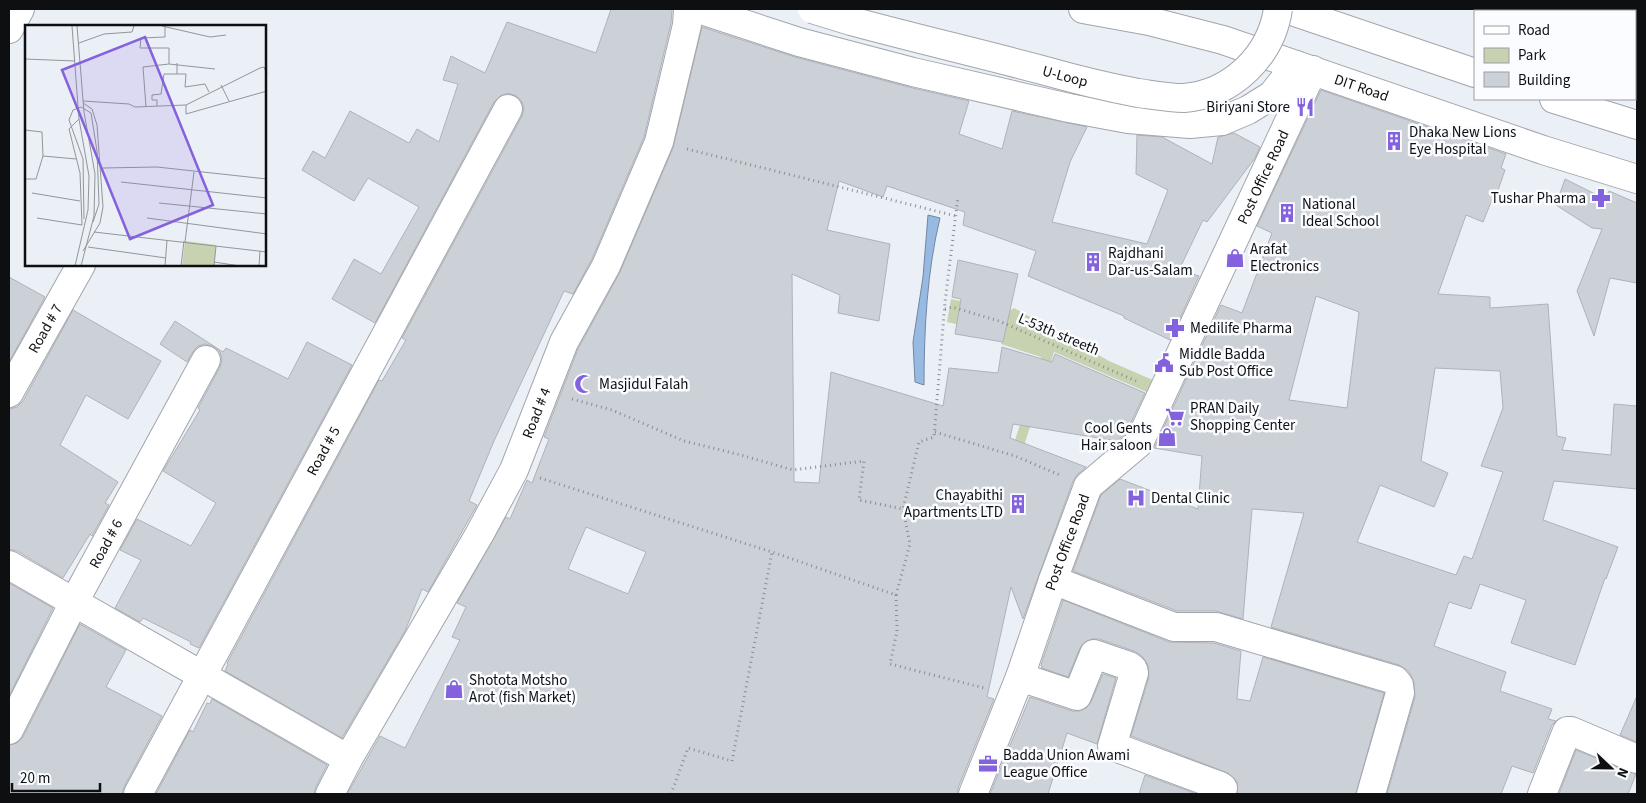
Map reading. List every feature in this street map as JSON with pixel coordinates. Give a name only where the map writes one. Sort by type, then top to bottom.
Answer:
[{"type":"street","points":[[9,29],[20,9]]},
{"type":"street","name":"Road # 4","points":[[330,794],[348,759],[479,535],[514,470],[564,342],[606,266],[659,142],[687,25],[688,9]]},
{"type":"street","points":[[698,9],[799,42],[912,72],[1069,108],[1128,119],[1190,124],[1222,121],[1248,110],[1272,95],[1305,68]]},
{"type":"street","name":"U-Loop","points":[[812,9],[1093,84],[1154,96],[1183,98],[1208,93],[1229,84],[1250,68],[1272,34],[1278,9]]},
{"type":"street","name":"DIT Road","points":[[1083,9],[1158,23],[1223,40],[1543,150],[1637,180]]},
{"type":"street","points":[[1286,9],[1474,73]]},
{"type":"street","name":"Post Office Road","points":[[973,794],[1016,686],[1088,486],[1139,443],[1305,68]]},
{"type":"street","points":[[1557,100],[1637,125]]},
{"type":"street","name":"Road # 5","points":[[138,794],[508,108]]},
{"type":"street","name":"Road # 7","points":[[9,393],[80,266]]},
{"type":"street","name":"Road # 6","points":[[9,730],[74,602],[206,360]]},
{"type":"street","points":[[9,565],[348,759]]},
{"type":"street","points":[[1053,580],[1174,627],[1216,627],[1395,680],[1399,685],[1400,693],[1370,794]]},
{"type":"street","points":[[1016,686],[1077,696],[1094,654],[1129,666],[1133,669],[1134,673],[1112,746],[1220,786],[1223,788],[1222,794]]},
{"type":"street","points":[[1542,794],[1567,731],[1637,759]]},
{"type":"path","points":[[659,142],[956,216]]},
{"type":"path","points":[[958,197],[945,310],[935,432],[934,437],[919,442],[902,509],[910,544],[896,595],[898,631],[890,664],[1016,686]]},
{"type":"path","name":"L-53th streeth","points":[[945,310],[952,307],[999,321],[1162,393]]},
{"type":"path","points":[[544,391],[612,410],[684,441],[794,470],[864,461],[859,500],[902,509]]},
{"type":"path","points":[[935,432],[1015,456],[1088,486]]},
{"type":"path","points":[[514,470],[772,552],[896,595]]},
{"type":"path","points":[[671,794],[688,748],[732,761],[772,552]]},
{"type":"green space","points":[[951,299],[1009,311],[1014,308],[1109,361],[1162,384],[1156,396],[1054,352],[1022,452],[1012,450],[1041,357],[1001,344],[1004,335],[947,322]]},
{"type":"water","points":[[928,215],[940,218],[932,259],[927,301],[924,385],[915,382],[913,342],[923,277]]},
{"type":"building","points":[[611,9],[672,9],[671,23],[644,137],[592,259],[573,294],[564,291],[494,441],[469,501],[477,505],[428,592],[422,589],[405,631],[342,738],[225,671],[227,663],[379,380],[382,381],[406,340],[402,338],[522,116],[524,108],[521,100],[508,93],[500,96],[494,102],[375,323],[332,299],[354,259],[381,274],[419,207],[368,178],[354,201],[302,170],[313,151],[325,158],[350,111],[409,143],[417,129],[439,142],[458,84],[443,80],[451,56],[485,73],[507,22],[596,53]]},
{"type":"building","points":[[702,27],[795,57],[969,101],[959,134],[1002,149],[1012,111],[1087,127],[1070,162],[1052,222],[1147,244],[1168,190],[1136,174],[1137,135],[1162,137],[1212,164],[1218,137],[1234,133],[1260,147],[1255,158],[1207,222],[1203,220],[1179,270],[1199,276],[1170,340],[1124,318],[1124,316],[1028,276],[1036,251],[963,225],[965,212],[887,186],[883,197],[839,181],[827,230],[890,244],[879,321],[838,313],[840,295],[792,274],[794,482],[819,483],[831,372],[943,406],[949,368],[998,373],[1002,347],[1052,362],[1055,354],[1145,393],[1126,433],[1117,441],[1013,424],[1010,438],[1086,467],[1073,481],[1023,619],[1011,587],[987,697],[994,699],[958,788],[958,794],[347,794],[380,736],[405,748],[460,640],[452,637],[466,607],[457,603],[506,517],[510,519],[527,480],[532,483],[549,439],[544,437],[578,349],[620,272],[673,148]],"holes":[[[586,527],[646,552],[628,594],[568,569]]]},
{"type":"building","points":[[1321,90],[1506,154],[1501,168],[1505,170],[1497,193],[1495,192],[1483,222],[1466,215],[1438,294],[1490,297],[1490,308],[1548,304],[1557,436],[1566,438],[1562,450],[1611,455],[1614,404],[1637,406],[1637,489],[1554,481],[1543,520],[1618,547],[1605,578],[1575,665],[1511,643],[1526,600],[1480,584],[1471,609],[1449,602],[1434,646],[1506,672],[1500,691],[1552,709],[1548,719],[1556,721],[1552,725],[1533,773],[1512,766],[1501,794],[1387,794],[1415,697],[1414,683],[1411,675],[1399,665],[1271,627],[1304,513],[1252,509],[1243,619],[1216,611],[1177,611],[1073,571],[1101,495],[1120,479],[1198,509],[1202,456],[1154,448],[1221,305],[1242,313],[1272,233],[1257,226]],"holes":[[[1316,296],[1359,312],[1347,408],[1289,400]],[[1435,368],[1500,371],[1503,408],[1481,466],[1503,472],[1472,559],[1464,556],[1456,575],[1357,542],[1380,485],[1434,507],[1448,473],[1421,461]]]},
{"type":"building","points":[[1565,179],[1605,199],[1609,191],[1637,203],[1637,283],[1610,278],[1594,336],[1577,291],[1602,229],[1592,228],[1556,205]]},
{"type":"building","points":[[958,260],[1018,274],[1003,342],[955,334],[961,299],[952,297]]},
{"type":"building","points":[[9,277],[45,297],[9,362]]},
{"type":"building","points":[[73,310],[161,361],[128,419],[86,395],[60,445],[118,482],[105,503],[109,505],[92,536],[90,534],[63,578],[17,551],[9,549],[9,409],[17,407],[23,401]]},
{"type":"building","points":[[175,321],[223,352],[226,348],[288,379],[307,342],[352,365],[199,648],[190,644],[191,642],[143,618],[140,622],[115,608],[141,560],[120,550],[137,519],[191,546],[216,503],[163,471],[200,410],[198,408],[222,360],[220,352],[213,346],[205,344],[198,346],[187,362],[160,344]]},
{"type":"building","points":[[9,583],[53,608],[9,696]]},
{"type":"building","points":[[1063,600],[1169,642],[1214,643],[1241,651],[1237,699],[1250,701],[1263,657],[1384,693],[1356,794],[1237,794],[1237,782],[1228,773],[1131,736],[1149,677],[1148,665],[1142,656],[1134,651],[1099,639],[1092,639],[1085,642],[1080,648],[1068,677],[1042,668],[1041,665]]},
{"type":"building","points":[[80,624],[126,650],[106,687],[162,716],[122,794],[9,794],[9,745],[17,743],[23,737]]},
{"type":"building","points":[[1103,674],[1116,678],[1097,744],[1067,733],[1048,794],[990,794],[1030,697],[1072,711],[1080,711],[1091,702]]},
{"type":"building","points":[[1637,696],[1637,742],[1620,735]]},
{"type":"building","points":[[212,699],[327,765],[314,794],[156,794],[190,730],[193,732],[207,703],[210,704]]},
{"type":"building","points":[[1576,750],[1636,774],[1628,794],[1559,794]]},
{"type":"building","points":[[1145,775],[1197,794],[1139,794]]},
{"type":"place","name":"Biriyani Store","points":[[1305,107]]},
{"type":"place","name":"Dhaka New Lions Eye Hospital","points":[[1394,141]]},
{"type":"place","name":"Tushar Pharma","points":[[1601,198]]},
{"type":"place","name":"National Ideal School","points":[[1287,213]]},
{"type":"place","name":"Arafat Electronics","points":[[1235,258]]},
{"type":"place","name":"Rajdhani Dar-us-Salam","points":[[1093,262]]},
{"type":"place","name":"Medilife Pharma","points":[[1175,328]]},
{"type":"place","name":"Middle Badda Sub Post Office","points":[[1164,363]]},
{"type":"place","name":"Masjidul Falah","points":[[584,384]]},
{"type":"place","name":"PRAN Daily Shopping Center","points":[[1175,417]]},
{"type":"place","name":"Cool Gents Hair saloon","points":[[1167,437]]},
{"type":"place","name":"Dental Clinic","points":[[1136,498]]},
{"type":"place","name":"Chayabithi Apartments LTD","points":[[1018,504]]},
{"type":"place","name":"Shotota Motsho Arot (fish Market)","points":[[454,689]]},
{"type":"place","name":"Badda Union Awami League Office","points":[[988,764]]}]
